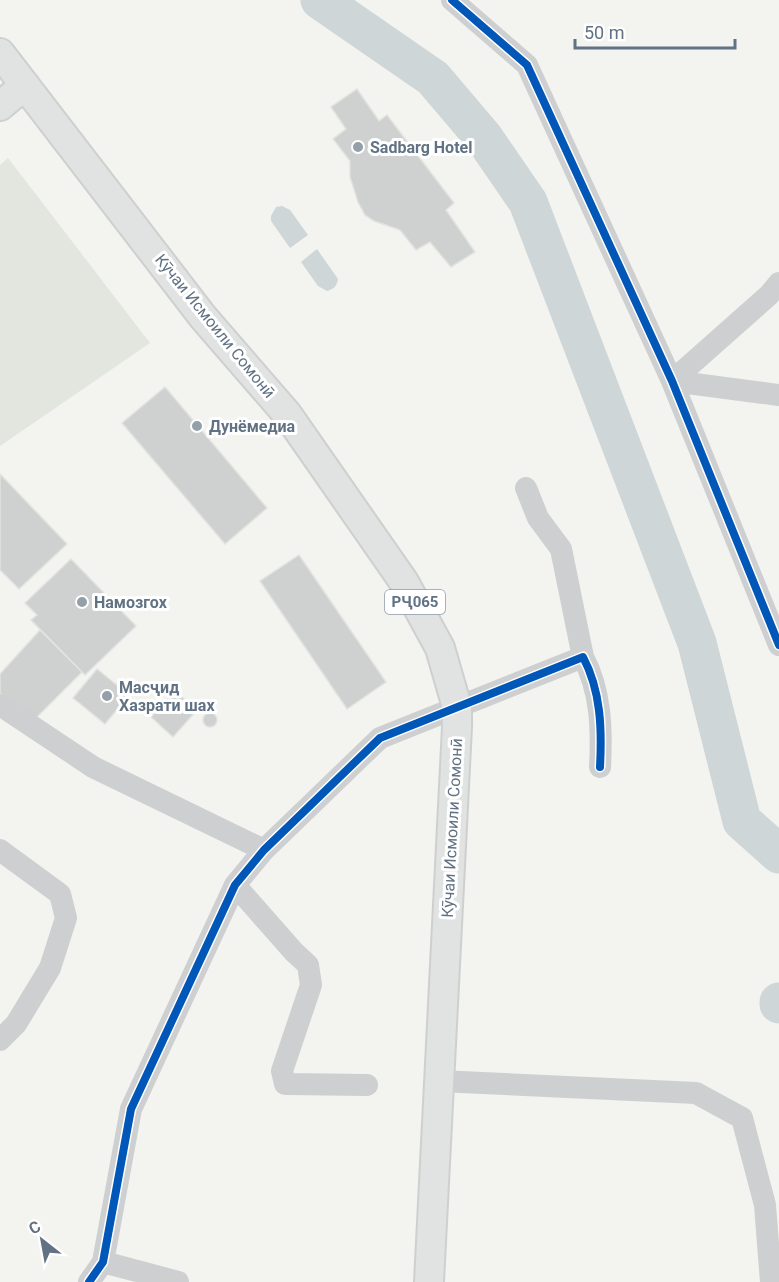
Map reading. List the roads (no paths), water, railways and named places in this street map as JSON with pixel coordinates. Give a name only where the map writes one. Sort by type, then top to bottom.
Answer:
[{"type":"main road","name":"Кӯчаи Исмоили Сомонӣ","points":[[0,53],[203,316],[287,414],[404,582],[440,648],[457,706],[429,1282]]},
{"type":"main road","points":[[0,106],[25,85]]},
{"type":"street","points":[[452,0],[526,65],[672,381],[779,645]]},
{"type":"street","points":[[672,381],[769,296],[779,283]]},
{"type":"street","points":[[672,381],[779,395]]},
{"type":"street","points":[[526,488],[538,518],[561,549],[583,657],[593,676],[602,728],[600,767]]},
{"type":"street","points":[[89,1282],[103,1262],[131,1109],[235,885],[264,850],[380,738],[583,657]]},
{"type":"street","points":[[0,705],[93,767],[264,850]]},
{"type":"street","points":[[0,850],[60,894],[66,918],[50,968],[16,1024],[0,1040]]},
{"type":"street","points":[[235,885],[308,965],[311,985],[282,1071],[285,1084],[367,1085]]},
{"type":"street","points":[[439,1080],[696,1093],[742,1118],[765,1205],[771,1282]]},
{"type":"street","points":[[103,1262],[178,1282]]},
{"type":"waterway","points":[[320,0],[433,78],[484,138],[528,202],[697,643],[742,821],[779,854]]},
{"type":"place","name":"Sadbarg Hotel","points":[[358,147]]},
{"type":"place","name":"Дунёмедиа","points":[[197,426]]},
{"type":"place","name":"Намозгох","points":[[82,602]]},
{"type":"place","name":"Масҷид Хазрати шах","points":[[107,696]]}]
